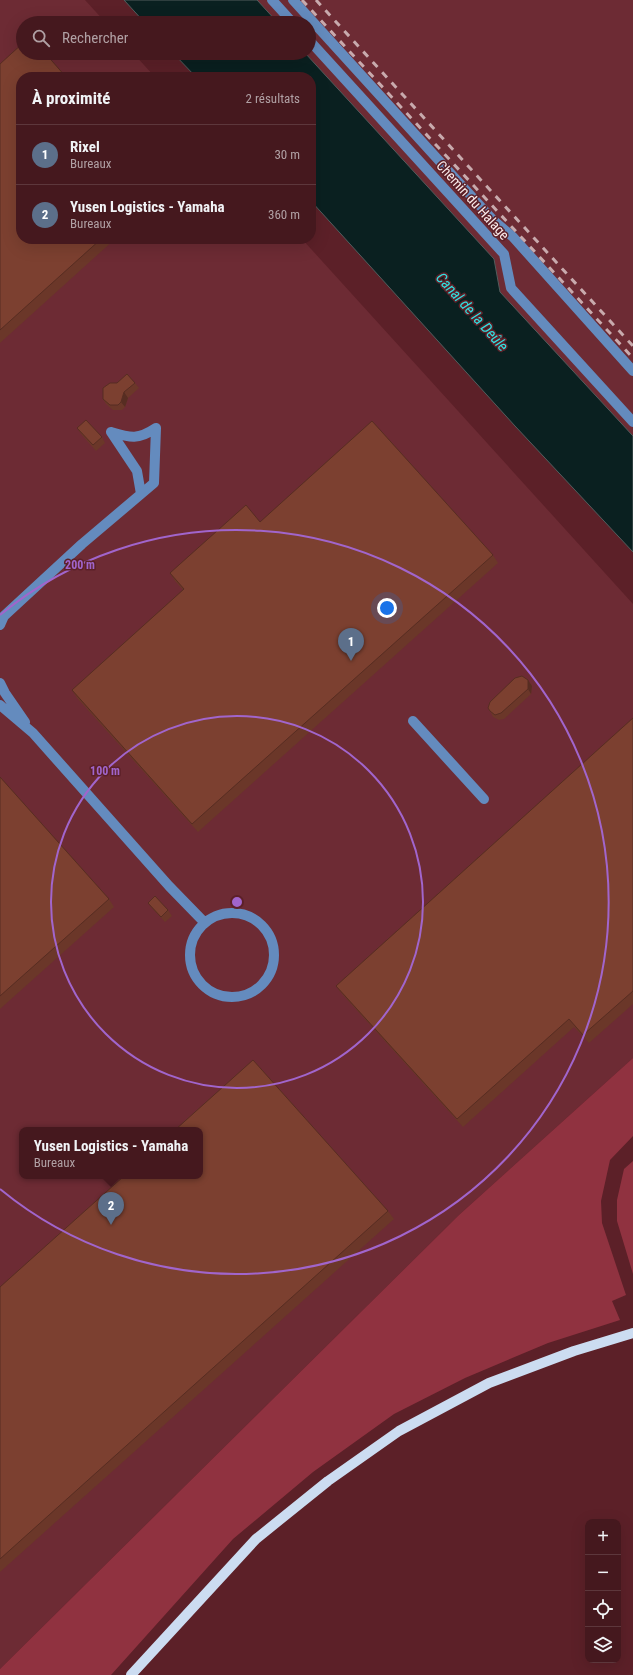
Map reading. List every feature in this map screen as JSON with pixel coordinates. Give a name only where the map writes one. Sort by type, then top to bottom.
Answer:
[{"type":"main road","points":[[131,1675],[256,1539],[328,1481],[399,1431],[489,1383],[574,1351],[633,1333]]},
{"type":"street","points":[[272,0],[287,16]]},
{"type":"street","points":[[293,0],[308,16]]},
{"type":"street","points":[[316,25],[494,220],[513,237],[633,371]]},
{"type":"street","name":"Chemin du Halage","points":[[316,48],[504,254],[511,288],[633,422]]},
{"type":"street","points":[[2,620],[82,544],[154,483],[156,428],[145,435],[130,438],[111,432],[137,471],[141,494]]},
{"type":"street","points":[[0,683],[5,693],[33,733],[169,886],[205,923]]},
{"type":"street","points":[[0,705],[33,733]]},
{"type":"street","points":[[414,721],[484,799]]},
{"type":"street","points":[[223,914],[240,914],[250,917],[261,924],[269,934],[274,949],[272,969],[261,985],[251,992],[235,997],[223,996],[210,990],[201,983],[194,972],[190,961],[190,950],[195,934],[205,923],[213,917],[223,914]]},
{"type":"shaded area","points":[[0,0],[85,0],[100,16],[16,16],[16,60],[139,60],[150,72],[16,72],[16,244],[307,244],[633,604],[633,1058],[459,1215],[0,1669]]},
{"type":"shaded area","points":[[257,0],[633,0],[633,436],[500,292],[494,259],[311,60],[316,60],[316,16],[272,16]]},
{"type":"shaded area","points":[[633,1058],[633,1136],[610,1160],[601,1201],[602,1223],[626,1295],[612,1301],[620,1320],[548,1343],[465,1378],[394,1414],[313,1472],[233,1539],[111,1675],[0,1675],[0,1669],[459,1215]]},
{"type":"shaded area","points":[[633,1161],[633,1274],[617,1221],[617,1200],[624,1169]]},
{"type":"water","points":[[124,0],[257,0],[272,16],[139,16]]},
{"type":"water","name":"Canal de la Deûle","points":[[180,60],[311,60],[494,259],[500,292],[633,436],[633,552],[515,426],[316,207],[316,72],[191,72]]},
{"type":"building","points":[[16,49],[16,60],[51,60],[62,72],[16,72],[16,244],[95,244],[0,330],[0,64]]},
{"type":"building","points":[[127,374],[135,383],[124,392],[121,402],[118,405],[110,405],[103,399],[103,388],[110,383],[117,383]]},
{"type":"building","points":[[86,420],[102,437],[93,445],[77,428]]},
{"type":"building","points":[[372,421],[493,555],[192,824],[72,690],[184,589],[170,573],[246,505],[260,522]]},
{"type":"building","points":[[522,676],[528,680],[528,689],[501,713],[495,715],[488,708],[490,702],[515,678]]},
{"type":"building","points":[[633,718],[633,991],[583,1035],[569,1019],[457,1119],[336,986]]},
{"type":"building","points":[[0,777],[109,899],[0,996]]},
{"type":"building","points":[[155,896],[168,910],[161,917],[148,903]]},
{"type":"building","points":[[253,1060],[388,1211],[0,1559],[0,1287],[121,1179],[203,1179],[203,1127],[178,1127]]},
{"type":"railway","points":[[302,0],[633,358]]},
{"type":"railway","points":[[316,0],[633,346]]},
{"type":"place","name":"Rixel","points":[[351,661]]},
{"type":"place","name":"Yusen Logistics - Yamaha","points":[[111,1225]]}]
